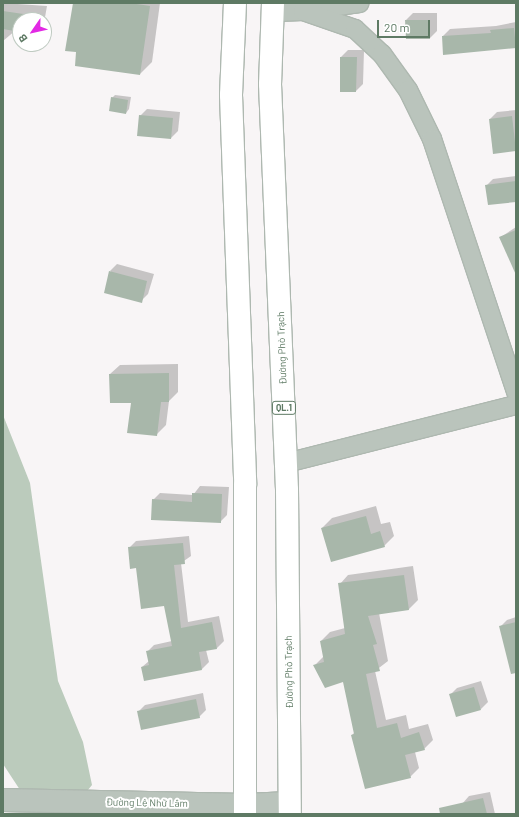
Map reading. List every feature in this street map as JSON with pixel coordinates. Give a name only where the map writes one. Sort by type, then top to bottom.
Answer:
[{"type":"highway","points":[[235,3],[231,95],[245,484],[246,810]]},
{"type":"highway","name":"Đường Phò Trạch","points":[[273,7],[270,84],[286,463],[290,808]]},
{"type":"street","points":[[303,11],[360,3]]},
{"type":"street","points":[[273,7],[303,11],[341,22],[368,40],[382,54],[421,113],[432,138],[516,392]]},
{"type":"street","points":[[286,463],[516,405]]},
{"type":"street","name":"Đường Lê Nhữ Lâm","points":[[3,800],[246,810],[290,808]]},
{"type":"shaded area","points":[[3,415],[30,483],[58,681],[83,742],[92,785],[83,796],[24,796],[3,764]]},
{"type":"building","points":[[73,3],[130,3],[150,6],[140,75],[75,66],[76,52],[65,51]]},
{"type":"building","points":[[3,11],[12,12],[12,31],[3,29]]},
{"type":"building","points":[[405,20],[430,20],[430,39],[406,39]]},
{"type":"building","points":[[514,28],[516,48],[443,55],[442,36],[491,33],[490,30]]},
{"type":"building","points":[[340,57],[357,57],[356,92],[340,92]]},
{"type":"building","points":[[111,97],[128,100],[126,114],[109,111]]},
{"type":"building","points":[[139,115],[173,118],[171,139],[137,136]]},
{"type":"building","points":[[512,116],[516,151],[493,154],[489,119]]},
{"type":"building","points":[[516,181],[516,202],[488,205],[485,185]]},
{"type":"building","points":[[516,230],[516,275],[499,237]]},
{"type":"building","points":[[109,271],[147,281],[142,303],[104,293]]},
{"type":"building","points":[[169,373],[169,402],[161,402],[157,436],[127,433],[131,403],[110,403],[109,374]]},
{"type":"building","points":[[192,493],[222,494],[221,523],[151,520],[152,499],[192,502]]},
{"type":"building","points":[[366,516],[371,534],[380,531],[385,547],[331,562],[321,528]]},
{"type":"building","points":[[183,543],[185,564],[174,565],[181,628],[212,622],[217,649],[199,652],[202,670],[144,681],[141,667],[149,665],[146,651],[172,646],[164,606],[141,609],[136,568],[130,569],[128,547]]},
{"type":"building","points":[[404,575],[409,610],[368,616],[377,644],[373,645],[380,671],[366,674],[377,728],[397,723],[401,738],[419,732],[425,750],[405,755],[411,778],[365,789],[351,735],[354,734],[343,682],[325,688],[313,665],[324,662],[320,641],[345,634],[338,583]]},
{"type":"building","points":[[516,622],[516,673],[511,674],[499,626]]},
{"type":"building","points":[[474,687],[481,710],[456,717],[449,694]]},
{"type":"building","points":[[196,699],[200,718],[141,730],[137,711]]},
{"type":"building","points":[[483,798],[487,814],[440,814],[439,808]]}]
